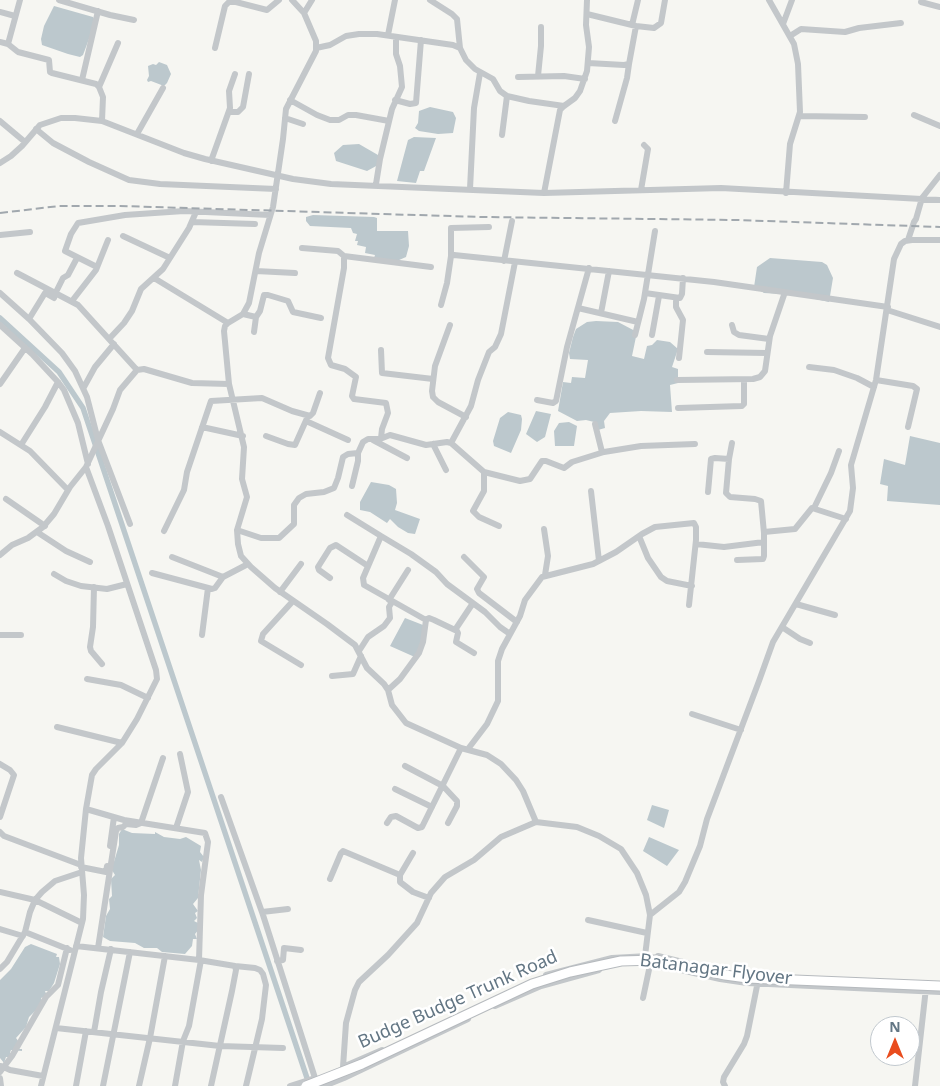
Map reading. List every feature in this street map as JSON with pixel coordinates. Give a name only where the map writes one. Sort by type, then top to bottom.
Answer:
[{"type":"main road","name":"Batanagar Flyover","points":[[298,1085],[362,1064],[532,984],[570,972],[621,961],[656,960],[747,978],[940,984]]},
{"type":"street","points":[[8,44],[20,0]]},
{"type":"street","points":[[59,0],[73,2],[98,11],[134,20]]},
{"type":"street","points":[[215,48],[225,6],[229,2],[267,10],[279,0]]},
{"type":"street","points":[[292,0],[304,13],[313,33],[316,48],[310,65],[286,109],[276,188],[248,303],[243,314],[228,323],[224,331],[229,384],[243,436],[244,447],[242,479],[247,497],[237,530],[241,556],[280,592],[351,642],[360,653],[367,668],[388,690],[392,705],[406,723],[461,748],[492,757],[506,769],[523,791],[536,822]]},
{"type":"street","points":[[304,13],[312,0]]},
{"type":"street","points":[[388,36],[395,0]]},
{"type":"street","points":[[430,0],[457,19],[460,48],[466,60],[480,72],[493,79],[500,91],[507,96],[529,102],[564,106]]},
{"type":"street","points":[[544,192],[560,110],[575,98],[586,79],[589,47],[587,0]]},
{"type":"street","points":[[615,121],[627,78],[638,0]]},
{"type":"street","points":[[587,14],[634,26],[658,26],[662,18],[665,0]]},
{"type":"street","points":[[769,0],[790,36],[797,54],[798,64],[799,116],[789,152],[786,192]]},
{"type":"street","points":[[784,24],[792,0]]},
{"type":"street","points":[[921,2],[933,2],[940,7]]},
{"type":"street","points":[[82,80],[98,11]]},
{"type":"street","points":[[0,12],[15,16]]},
{"type":"street","points":[[790,36],[801,29],[846,32],[859,28],[901,24]]},
{"type":"street","points":[[538,76],[541,27]]},
{"type":"street","points":[[316,48],[330,45],[352,34],[396,36],[460,48]]},
{"type":"street","points":[[376,184],[389,121],[395,100],[400,94],[402,87],[400,66],[396,54],[396,36]]},
{"type":"street","points":[[395,100],[410,104],[416,103],[421,40]]},
{"type":"street","points":[[0,42],[8,44],[18,52],[49,60],[50,72],[52,74],[92,82],[100,87]]},
{"type":"street","points":[[102,121],[103,97],[100,87],[118,43]]},
{"type":"street","points":[[588,63],[629,64]]},
{"type":"street","points":[[470,189],[474,108],[480,72]]},
{"type":"street","points":[[211,161],[229,112],[229,91],[235,74]]},
{"type":"street","points":[[229,112],[238,112],[243,107],[249,74]]},
{"type":"street","points":[[518,77],[564,76],[586,79]]},
{"type":"street","points":[[137,134],[163,88]]},
{"type":"street","points":[[502,134],[507,96]]},
{"type":"street","points":[[290,100],[330,120],[339,120],[356,115],[389,121]]},
{"type":"street","points":[[914,115],[940,126]]},
{"type":"street","points":[[799,116],[865,117]]},
{"type":"street","points":[[0,162],[11,156],[44,123],[61,118],[102,121],[184,153],[211,161],[302,181],[331,184],[376,184],[544,192],[721,188],[940,200]]},
{"type":"street","points":[[285,118],[302,124]]},
{"type":"street","points":[[0,121],[25,142]]},
{"type":"street","points":[[36,129],[53,143],[129,180],[160,184],[276,188]]},
{"type":"street","points":[[641,190],[648,149],[644,145]]},
{"type":"street","points":[[908,240],[922,198],[940,175]]},
{"type":"street","points":[[97,267],[64,250],[78,223],[125,216],[196,212],[270,215]]},
{"type":"street","points":[[109,339],[132,312],[141,290],[163,269],[192,222],[196,212]]},
{"type":"street","points":[[504,261],[512,221]]},
{"type":"street","points":[[192,222],[256,224]]},
{"type":"street","points":[[441,305],[447,282],[451,228],[489,227]]},
{"type":"street","points":[[635,335],[649,275],[656,231]]},
{"type":"street","points":[[0,235],[30,232]]},
{"type":"street","points":[[123,236],[170,258]]},
{"type":"street","points":[[72,301],[97,267],[108,240]]},
{"type":"street","points":[[650,915],[679,892],[685,882],[700,846],[706,819],[741,730],[769,651],[850,511],[853,493],[851,465],[875,384],[894,259],[901,244],[908,240],[940,240]]},
{"type":"street","points":[[302,248],[338,251],[344,256],[431,268]]},
{"type":"street","points":[[344,256],[344,268],[328,358],[331,366],[346,369],[356,377],[353,392],[354,399],[386,403],[388,413],[382,429],[382,438]]},
{"type":"street","points":[[450,256],[683,278],[785,292],[887,308],[940,327]]},
{"type":"street","points":[[29,318],[45,293],[54,298],[63,278],[68,275],[77,258]]},
{"type":"street","points":[[450,443],[466,417],[489,352],[495,347],[501,334],[515,262]]},
{"type":"street","points":[[537,400],[553,403],[556,401],[567,347],[589,268]]},
{"type":"street","points":[[256,271],[295,273]]},
{"type":"street","points":[[601,314],[609,271]]},
{"type":"street","points":[[17,273],[56,292],[85,311],[137,370]]},
{"type":"street","points":[[154,278],[228,323]]},
{"type":"street","points":[[645,294],[676,298],[681,296],[683,278]]},
{"type":"street","points":[[676,380],[757,379],[763,374],[766,367],[769,339],[785,292]]},
{"type":"street","points":[[0,293],[29,318],[62,353],[75,371],[84,388],[98,442],[122,499],[130,524]]},
{"type":"street","points":[[254,332],[256,317],[260,311],[264,295],[288,300],[292,311],[295,313],[321,318]]},
{"type":"street","points":[[652,335],[660,296]]},
{"type":"street","points":[[676,298],[676,307],[683,320],[679,358]]},
{"type":"street","points":[[578,308],[638,322]]},
{"type":"street","points":[[243,314],[256,317]]},
{"type":"street","points":[[450,324],[435,366],[432,391],[434,400],[466,417]]},
{"type":"street","points":[[0,325],[58,382],[75,413],[88,463],[156,670],[155,684],[137,720],[122,743],[92,775],[86,809],[81,868],[84,895],[82,923],[41,1086]]},
{"type":"street","points":[[732,325],[734,332],[739,335],[769,339]]},
{"type":"street","points":[[84,388],[95,367],[114,344]]},
{"type":"street","points":[[0,384],[25,348]]},
{"type":"street","points":[[381,350],[382,373],[433,380]]},
{"type":"street","points":[[707,352],[767,353]]},
{"type":"street","points":[[809,367],[834,370],[875,384],[913,386],[918,389],[908,427]]},
{"type":"street","points":[[0,555],[12,545],[28,538],[45,526],[54,514],[68,490],[88,463],[120,390],[137,370],[144,369],[192,383],[229,384]]},
{"type":"street","points":[[678,408],[742,406],[744,404],[744,380]]},
{"type":"street","points":[[21,445],[58,382]]},
{"type":"street","points":[[266,436],[295,445],[307,419],[312,415],[320,393]]},
{"type":"street","points":[[164,532],[184,490],[187,472],[211,401],[265,399],[348,440]]},
{"type":"street","points":[[595,424],[602,452]]},
{"type":"street","points":[[202,427],[243,436]]},
{"type":"street","points":[[0,432],[30,451],[68,490]]},
{"type":"street","points":[[352,486],[358,453],[363,442],[370,438],[382,438],[390,435],[421,444],[450,443],[484,472],[514,481],[530,479],[542,461],[546,460],[564,468],[572,462],[602,452],[641,446],[695,444]]},
{"type":"street","points":[[370,438],[407,458]]},
{"type":"street","points":[[732,443],[726,493],[730,496],[761,501],[764,533],[764,556],[762,559],[737,560]]},
{"type":"street","points":[[433,444],[446,470]]},
{"type":"street","points":[[764,533],[766,531],[795,529],[809,510],[814,508],[831,473],[839,451]]},
{"type":"street","points":[[237,530],[261,538],[272,540],[279,538],[294,524],[294,505],[299,498],[306,494],[324,492],[334,488],[343,457],[348,454],[358,453]]},
{"type":"street","points":[[708,492],[711,459],[729,459]]},
{"type":"street","points":[[484,472],[484,491],[474,511],[479,517],[499,526]]},
{"type":"street","points":[[591,491],[599,561]]},
{"type":"street","points":[[6,499],[45,526]]},
{"type":"street","points":[[814,508],[846,519]]},
{"type":"street","points":[[347,515],[411,554],[436,572],[447,584],[490,616],[510,634]]},
{"type":"street","points":[[545,576],[573,570],[599,561],[655,527],[694,524],[696,527],[696,544],[689,605]]},
{"type":"street","points":[[468,749],[487,724],[498,701],[498,661],[517,622],[524,600],[545,576],[548,556],[544,529]]},
{"type":"street","points":[[37,532],[66,551],[90,562]]},
{"type":"street","points":[[381,536],[366,565],[363,584],[426,620],[429,618],[454,630],[456,629]]},
{"type":"street","points":[[639,536],[648,558],[661,577],[667,581],[692,586]]},
{"type":"street","points":[[696,544],[724,547],[764,542]]},
{"type":"street","points":[[330,578],[319,570],[318,566],[332,546],[337,544],[366,565]]},
{"type":"street","points":[[172,557],[223,576]]},
{"type":"street","points":[[464,557],[484,577],[477,589],[479,593],[517,622]]},
{"type":"street","points":[[152,573],[214,589],[223,576],[248,564]]},
{"type":"street","points":[[280,592],[301,564]]},
{"type":"street","points":[[332,676],[353,674],[368,637],[384,626],[390,618],[390,601],[408,570]]},
{"type":"street","points":[[54,574],[76,585],[114,589],[127,584]]},
{"type":"street","points":[[94,587],[90,647],[102,664]]},
{"type":"street","points":[[202,635],[208,588]]},
{"type":"street","points":[[293,601],[263,634],[261,640],[301,665]]},
{"type":"street","points":[[472,603],[456,629],[458,633],[456,642],[474,652]]},
{"type":"street","points":[[796,604],[835,615]]},
{"type":"street","points":[[388,690],[400,679],[419,653],[423,642],[426,620]]},
{"type":"street","points":[[782,627],[810,643]]},
{"type":"street","points":[[0,635],[21,635]]},
{"type":"street","points":[[87,679],[121,685],[148,698]]},
{"type":"street","points":[[692,714],[741,730]]},
{"type":"street","points":[[57,727],[122,743]]},
{"type":"street","points":[[387,823],[391,817],[396,816],[418,828],[422,827],[461,748]]},
{"type":"street","points":[[176,828],[188,792],[180,754]]},
{"type":"street","points":[[141,823],[163,758]]},
{"type":"street","points":[[0,764],[14,775],[0,817]]},
{"type":"street","points":[[406,766],[442,786],[458,803],[448,823]]},
{"type":"street","points":[[395,789],[432,807]]},
{"type":"street","points":[[221,797],[295,1012],[314,1079]]},
{"type":"street","points":[[86,809],[141,823],[201,831],[208,837],[201,895],[200,960],[189,1026],[182,1041],[174,1086]]},
{"type":"street","points":[[0,832],[81,868],[106,872],[114,817]]},
{"type":"street","points":[[343,1067],[346,1023],[359,982],[388,955],[417,923],[434,888],[444,877],[474,860],[501,837],[536,822],[577,827],[621,849],[640,880],[646,895],[650,915],[645,956]]},
{"type":"street","points":[[98,948],[116,831],[126,824],[136,825],[141,823]]},
{"type":"street","points":[[0,841],[12,838]]},
{"type":"street","points":[[330,879],[343,851],[400,875]]},
{"type":"street","points":[[413,852],[400,875],[400,880],[402,884],[414,892],[429,898]]},
{"type":"street","points":[[0,969],[7,962],[24,934],[35,900],[50,884],[81,868]]},
{"type":"street","points":[[0,892],[35,900],[82,923]]},
{"type":"street","points":[[262,912],[288,909]]},
{"type":"street","points":[[588,920],[647,933]]},
{"type":"street","points":[[0,929],[24,934],[67,948],[111,949],[255,968],[263,974],[265,979],[265,1002],[246,1086]]},
{"type":"street","points":[[1,1069],[12,1056],[46,997],[58,985],[67,948]]},
{"type":"street","points":[[277,961],[282,960],[284,948],[301,950]]},
{"type":"street","points":[[94,1032],[111,949]]},
{"type":"street","points":[[103,1086],[130,952]]},
{"type":"street","points":[[139,1086],[165,956]]},
{"type":"street","name":"Budge Budge Trunk Road","points":[[298,1085],[343,1067],[539,977],[571,967],[612,958],[645,956],[673,959],[736,973],[760,975],[940,984]]},
{"type":"street","name":"Budge Budge Trunk Road","points":[[327,1085],[541,986],[613,967],[637,964],[650,965],[720,980],[758,984],[940,992]]},
{"type":"street","points":[[643,998],[650,965]]},
{"type":"street","points":[[211,1086],[236,970],[235,966]]},
{"type":"street","points":[[723,1086],[724,1077],[744,1044],[760,975]]},
{"type":"street","points":[[915,1086],[926,982]]},
{"type":"street","points":[[46,997],[62,1001]]},
{"type":"street","points":[[56,1028],[220,1046],[283,1048]]},
{"type":"street","points":[[76,1086],[86,1031]]},
{"type":"street","points":[[1,1069],[43,1076]]},
{"type":"street","points":[[326,1074],[327,1085]]},
{"type":"street","points":[[0,1078],[1,1086]]},
{"type":"shaded area","points":[[54,6],[93,17],[92,31],[83,55],[80,57],[42,45],[41,39],[44,26]]},
{"type":"shaded area","points":[[159,62],[167,65],[171,74],[164,86],[151,81],[148,82],[147,80],[149,76],[148,66],[156,65]]},
{"type":"shaded area","points":[[430,107],[453,112],[456,118],[453,133],[438,134],[419,131],[415,128],[418,123],[419,111]]},
{"type":"shaded area","points":[[414,137],[436,138],[424,171],[420,171],[416,183],[397,181],[408,140]]},
{"type":"shaded area","points":[[359,144],[378,155],[378,165],[367,171],[336,161],[334,153],[343,145]]},
{"type":"shaded area","points":[[313,215],[374,217],[377,218],[377,231],[408,231],[409,246],[406,257],[390,264],[374,258],[375,255],[365,253],[366,247],[357,245],[358,241],[355,241],[357,234],[353,233],[351,228],[310,226],[306,221],[306,217]]},
{"type":"shaded area","points":[[770,258],[822,262],[827,265],[833,278],[829,302],[797,295],[764,293],[754,287],[757,267]]},
{"type":"shaded area","points":[[587,322],[618,322],[637,332],[632,356],[644,359],[647,346],[652,345],[657,340],[670,342],[678,349],[672,367],[678,369],[678,383],[670,385],[672,412],[610,413],[604,421],[605,428],[598,430],[594,422],[586,420],[577,421],[558,411],[563,382],[571,383],[572,377],[585,378],[588,360],[570,359],[569,353],[576,329]]},
{"type":"shaded area","points":[[536,411],[551,414],[545,437],[537,442],[526,434]]},
{"type":"shaded area","points":[[508,412],[521,415],[522,419],[521,430],[511,453],[494,446],[493,441],[500,418]]},
{"type":"shaded area","points":[[569,422],[577,426],[574,446],[555,446],[554,431],[559,423]]},
{"type":"shaded area","points":[[910,436],[940,443],[940,505],[887,501],[888,486],[880,484],[884,459],[905,465]]},
{"type":"shaded area","points":[[371,482],[389,485],[396,489],[397,503],[395,510],[420,519],[415,534],[408,533],[398,527],[390,519],[387,523],[370,512],[360,510],[360,502]]},
{"type":"shaded area","points":[[405,618],[423,625],[424,640],[417,658],[390,646]]},
{"type":"shaded area","points":[[652,805],[669,810],[664,828],[647,820]]},
{"type":"shaded area","points":[[122,829],[132,833],[155,834],[155,832],[164,837],[180,839],[186,837],[201,846],[200,852],[204,857],[202,862],[199,860],[201,870],[198,898],[193,904],[198,911],[195,913],[197,918],[194,921],[200,924],[201,927],[195,934],[197,939],[193,939],[192,946],[185,954],[162,952],[157,948],[144,948],[135,943],[110,941],[103,937],[106,916],[110,909],[109,899],[112,896],[111,879],[115,875],[110,867],[113,865],[119,845],[119,834]]},
{"type":"shaded area","points":[[649,837],[679,850],[667,866],[643,851]]},
{"type":"shaded area","points":[[31,944],[57,954],[56,957],[59,957],[60,964],[54,983],[49,991],[45,991],[47,996],[41,998],[41,1005],[29,1017],[26,1027],[16,1038],[19,1042],[15,1049],[22,1049],[22,1051],[11,1050],[10,1053],[15,1057],[6,1057],[4,1063],[0,1058],[0,980],[11,969],[25,947]]},
{"type":"waterway","points":[[0,318],[59,372],[83,408],[309,1084]]},
{"type":"railway","points":[[0,213],[59,206],[120,206],[481,217],[737,220],[940,227]]}]
